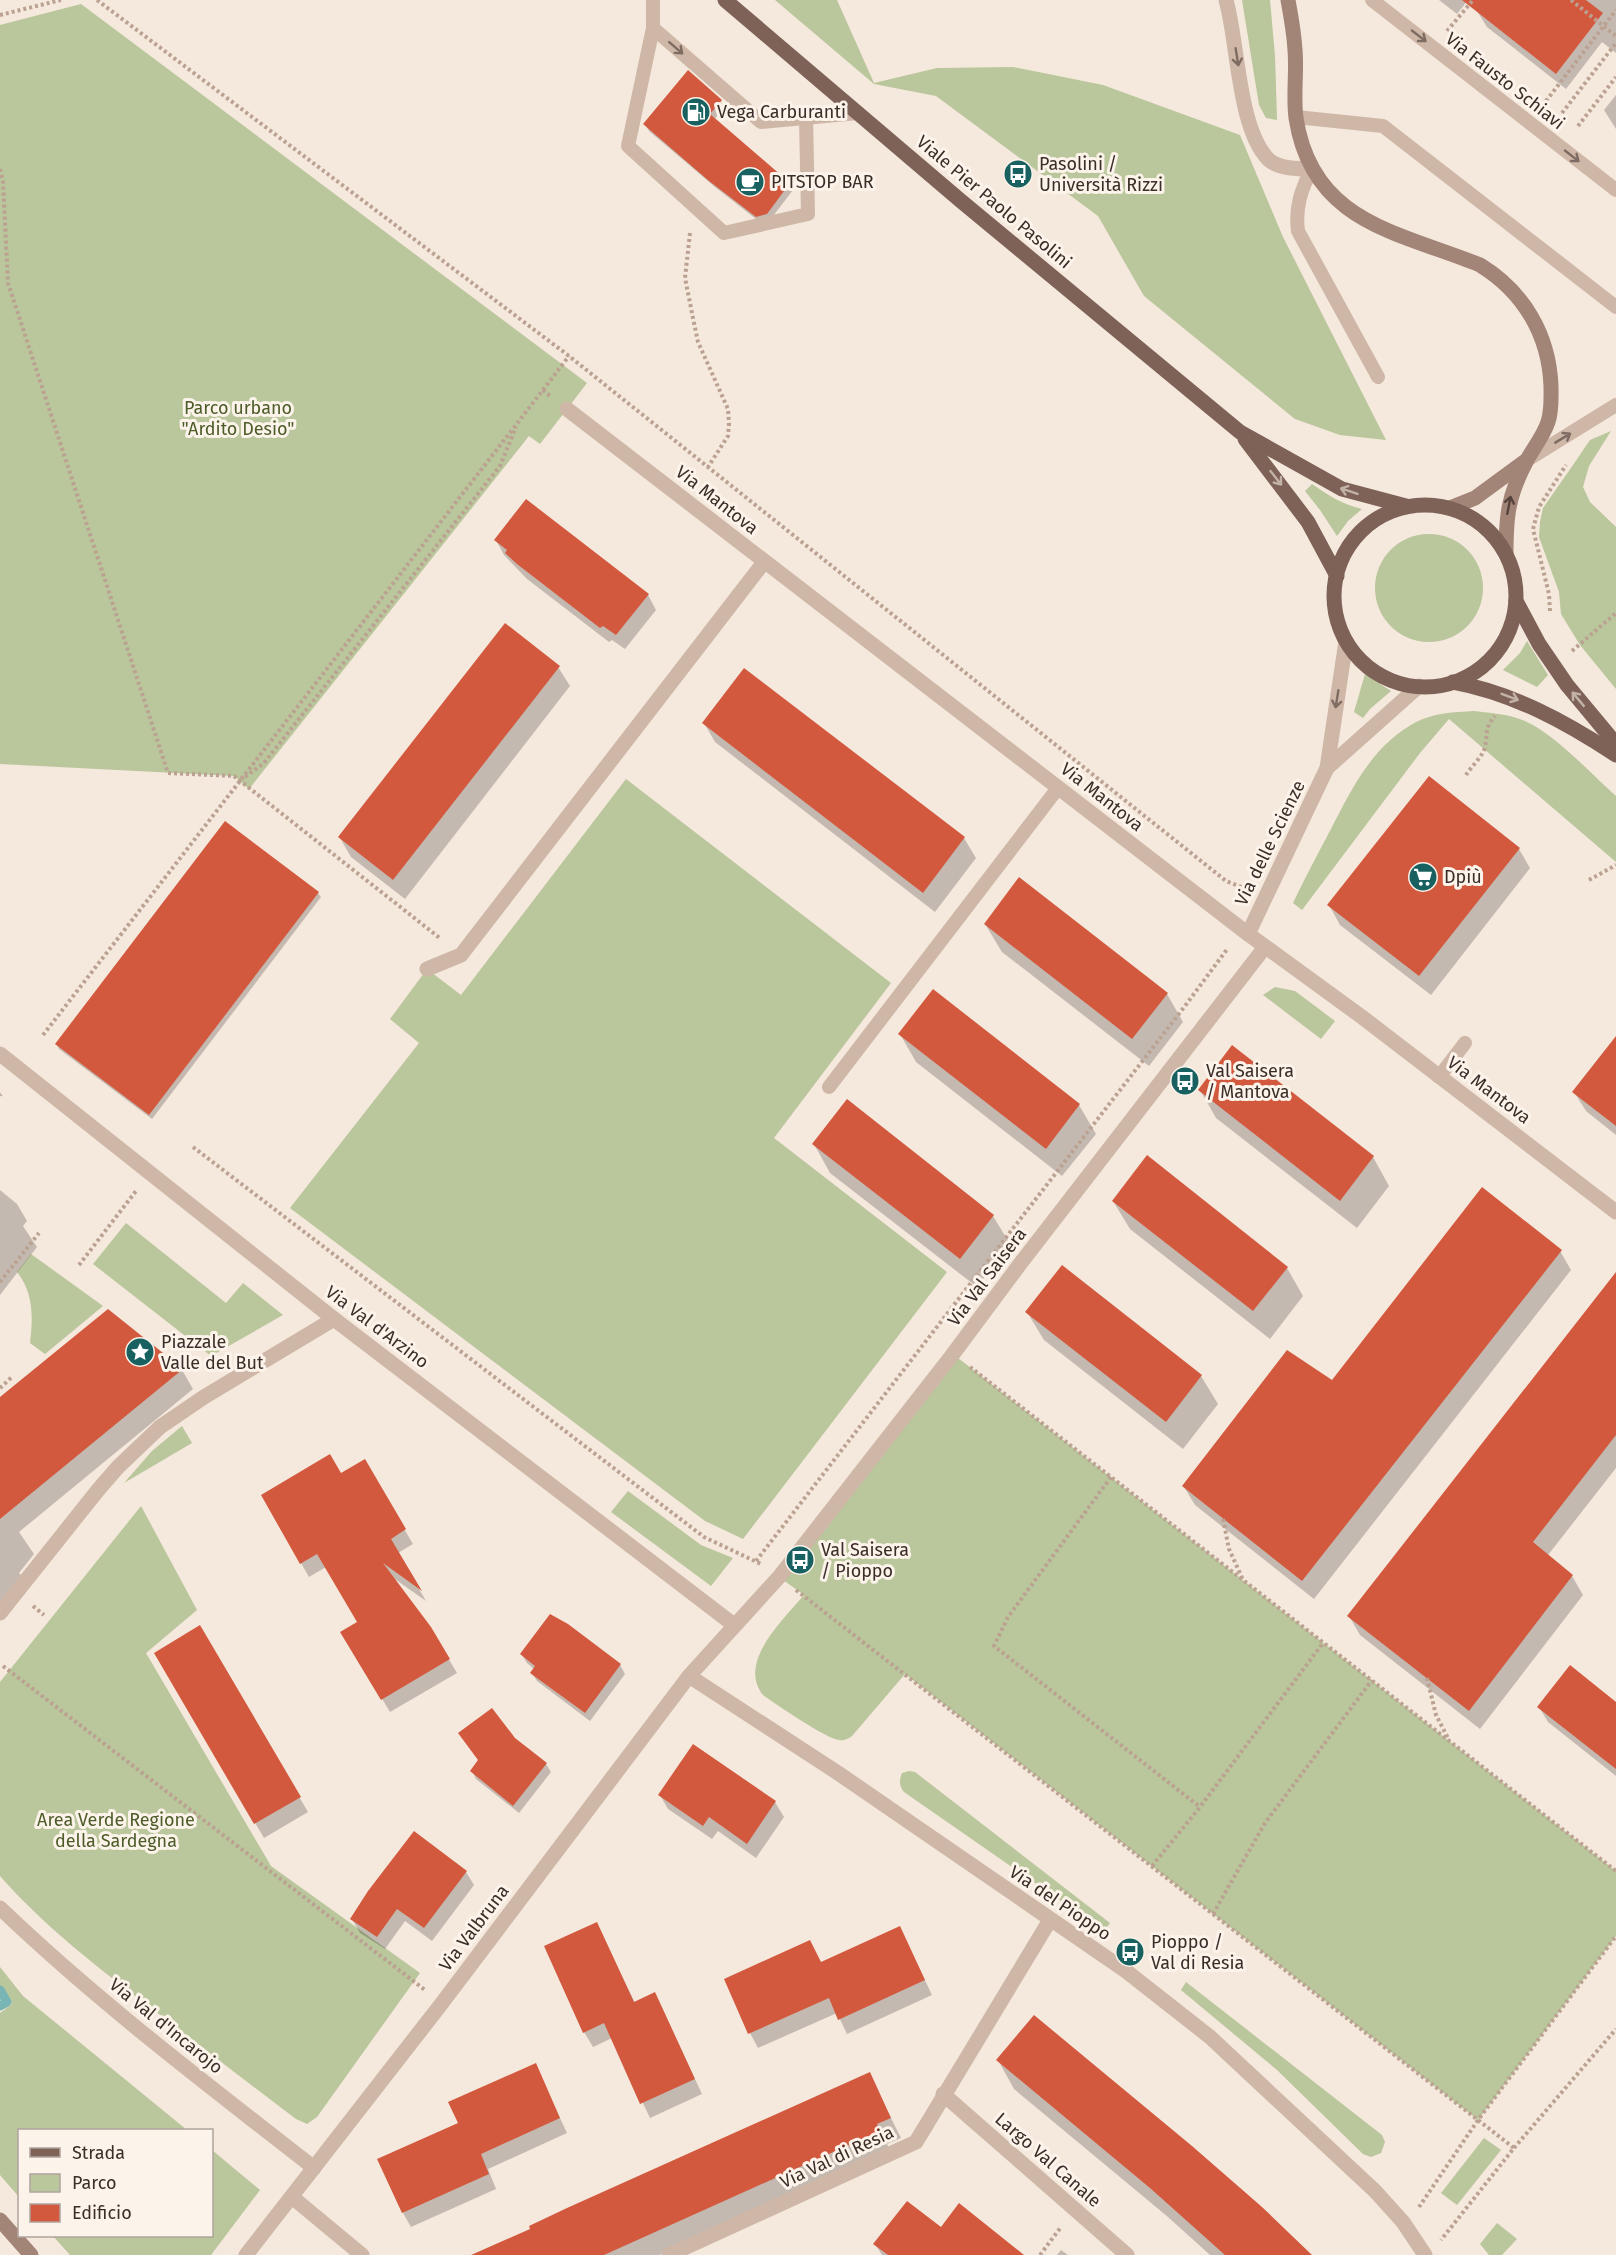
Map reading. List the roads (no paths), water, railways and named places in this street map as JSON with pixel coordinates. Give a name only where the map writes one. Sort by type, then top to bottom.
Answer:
[{"type":"main road","name":"Viale Pier Paolo Pasolini","points":[[725,0],[1240,432],[1342,489],[1406,506]]},
{"type":"main road","name":"Viale Pier Paolo Pasolini","points":[[1240,432],[1308,522],[1337,576]]},
{"type":"main road","points":[[1453,682],[1474,672],[1496,653],[1509,632],[1515,613],[1514,574],[1506,554],[1495,537],[1472,518],[1450,508],[1432,505],[1406,506],[1371,522],[1356,536],[1343,556],[1334,588],[1336,614],[1346,641],[1367,666],[1389,680],[1419,686],[1453,682],[1480,687],[1519,701],[1576,729],[1616,755]]},
{"type":"main road","points":[[1516,601],[1539,644],[1567,685],[1616,744]]},
{"type":"street","points":[[1226,0],[1244,101],[1258,143],[1269,161],[1290,168],[1312,169]]},
{"type":"street","points":[[1288,0],[1295,49],[1296,117],[1304,151],[1312,169],[1334,197],[1362,219],[1382,229],[1480,265],[1509,285],[1532,316],[1542,337],[1547,354],[1551,390],[1549,420],[1510,498],[1506,521],[1506,554]]},
{"type":"street","name":"Via Mantova","points":[[567,409],[1248,934],[1616,1212]]},
{"type":"street","points":[[1450,508],[1474,498],[1527,460]]},
{"type":"street","points":[[428,969],[461,955],[764,562]]},
{"type":"street","name":"Via delle Scienze","points":[[1248,934],[1327,768],[1346,641]]},
{"type":"street","name":"Via delle Scienze","points":[[1327,768],[1419,686]]},
{"type":"street","name":"Via Val Saisera","points":[[734,1625],[779,1577],[1266,947]]},
{"type":"street","name":"Via Val d'Arzino","points":[[0,1054],[334,1319],[734,1625]]},
{"type":"street","points":[[0,1613],[98,1490],[160,1427],[204,1397],[334,1319]]},
{"type":"street","name":"Via Valbruna","points":[[246,2255],[442,2003],[689,1676],[734,1625]]},
{"type":"street","name":"Via del Pioppo","points":[[689,1676],[838,1773],[1126,1971],[1210,2037],[1375,2191],[1403,2222],[1425,2255]]},
{"type":"street","name":"Via Val d'Incarojo","points":[[0,1908],[44,1950],[116,2012],[314,2168]]},
{"type":"street","name":"Via Val di Resia","points":[[669,2255],[916,2142],[1050,1920]]},
{"type":"street","name":"Largo Val Canale","points":[[944,2094],[1127,2255]]},
{"type":"street","points":[[292,2197],[362,2255]]},
{"type":"street","points":[[0,2220],[31,2255]]},
{"type":"lane","points":[[653,0],[653,28],[627,146],[724,234],[808,214],[806,118]]},
{"type":"lane","name":"Via Fausto Schiavi","points":[[1372,0],[1616,190]]},
{"type":"lane","points":[[653,28],[761,122],[858,113]]},
{"type":"lane","points":[[1296,117],[1383,126],[1616,307]]},
{"type":"lane","points":[[1312,169],[1301,192],[1298,205],[1296,218],[1298,231],[1378,377]]},
{"type":"lane","points":[[1527,460],[1616,405]]},
{"type":"lane","points":[[829,1088],[1058,788]]},
{"type":"lane","points":[[1439,1077],[1465,1043]]},
{"type":"waterway","points":[[0,1990],[7,2002],[0,2006]]},
{"type":"place","name":"Vega Carburanti","points":[[696,112]]},
{"type":"place","name":"Pasolini / Università Rizzi","points":[[1018,174]]},
{"type":"place","name":"PITSTOP BAR","points":[[750,182]]},
{"type":"place","name":"Dpiù","points":[[1423,877]]},
{"type":"place","name":"Val Saisera / Mantova","points":[[1185,1081]]},
{"type":"place","name":"Piazzale Valle del But","points":[[140,1352]]},
{"type":"place","name":"Val Saisera / Pioppo","points":[[800,1560]]},
{"type":"place","name":"Pioppo / Val di Resia","points":[[1130,1952]]},
{"type":"park label","name":"Parco urbano \"Ardito Desio\"","points":[[238,418]]},
{"type":"park label","name":"Area Verde Regione della Sardegna","points":[[116,1830]]}]
